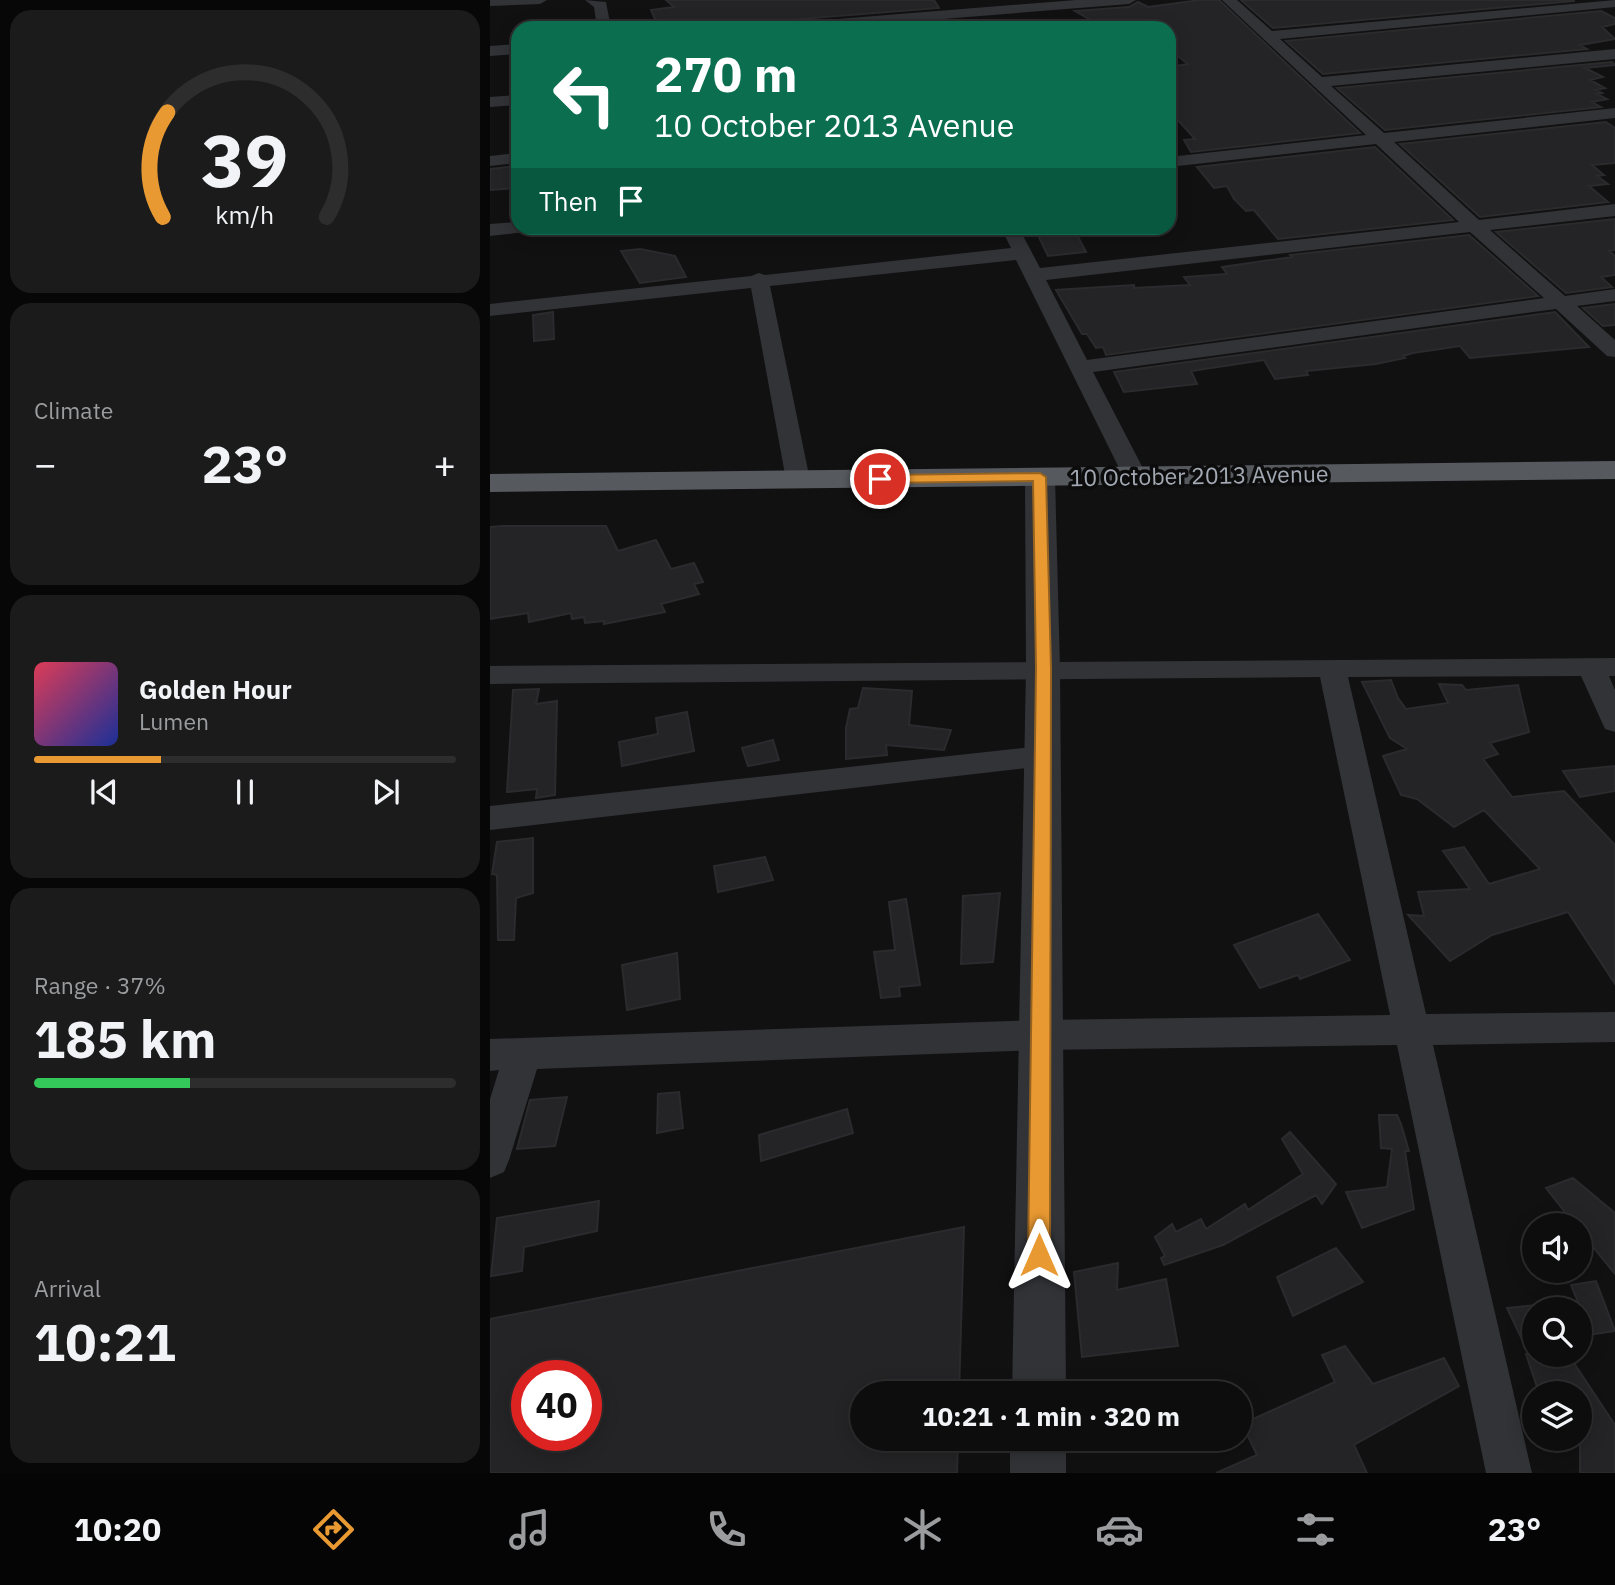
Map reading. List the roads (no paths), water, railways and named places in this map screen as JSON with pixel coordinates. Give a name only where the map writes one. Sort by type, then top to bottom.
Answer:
[{"type":"highway","name":"10 October 2013 Avenue","points":[[490,500],[1039,485],[1135,476],[1615,470]]},
{"type":"highway","name":"10 October 2013 Avenue","points":[[490,484],[798,480],[1039,485],[1615,487]]},
{"type":"street","points":[[490,2],[540,0]]},
{"type":"street","points":[[592,0],[601,5],[603,21]]},
{"type":"street","points":[[898,0],[907,21]]},
{"type":"street","points":[[934,21],[1066,11],[1129,0]]},
{"type":"street","points":[[1229,0],[1475,227],[1615,351]]},
{"type":"street","points":[[1461,0],[1484,16]]},
{"type":"street","points":[[1269,36],[1615,3]]},
{"type":"street","points":[[490,51],[511,50]]},
{"type":"street","points":[[1319,82],[1615,54]]},
{"type":"street","points":[[490,102],[511,100]]},
{"type":"street","points":[[1177,157],[1381,139],[1615,113]]},
{"type":"street","points":[[490,161],[511,159]]},
{"type":"street","points":[[1035,275],[1615,210]]},
{"type":"street","points":[[490,230],[511,228]]},
{"type":"street","points":[[1014,235],[1135,476]]},
{"type":"street","points":[[490,310],[759,279],[1023,253]]},
{"type":"street","points":[[759,279],[798,480]]},
{"type":"street","points":[[1081,367],[1615,295]]},
{"type":"street","points":[[1039,485],[1044,668],[1039,1381]]},
{"type":"street","points":[[490,675],[1044,668],[1603,668],[1615,722]]},
{"type":"street","points":[[1332,668],[1509,1473]]},
{"type":"street","points":[[490,818],[1042,757]]},
{"type":"street","points":[[490,1160],[507,1054],[1040,1035],[1615,1027]]},
{"type":"street","points":[[1038,1451],[1038,1473]]}]
